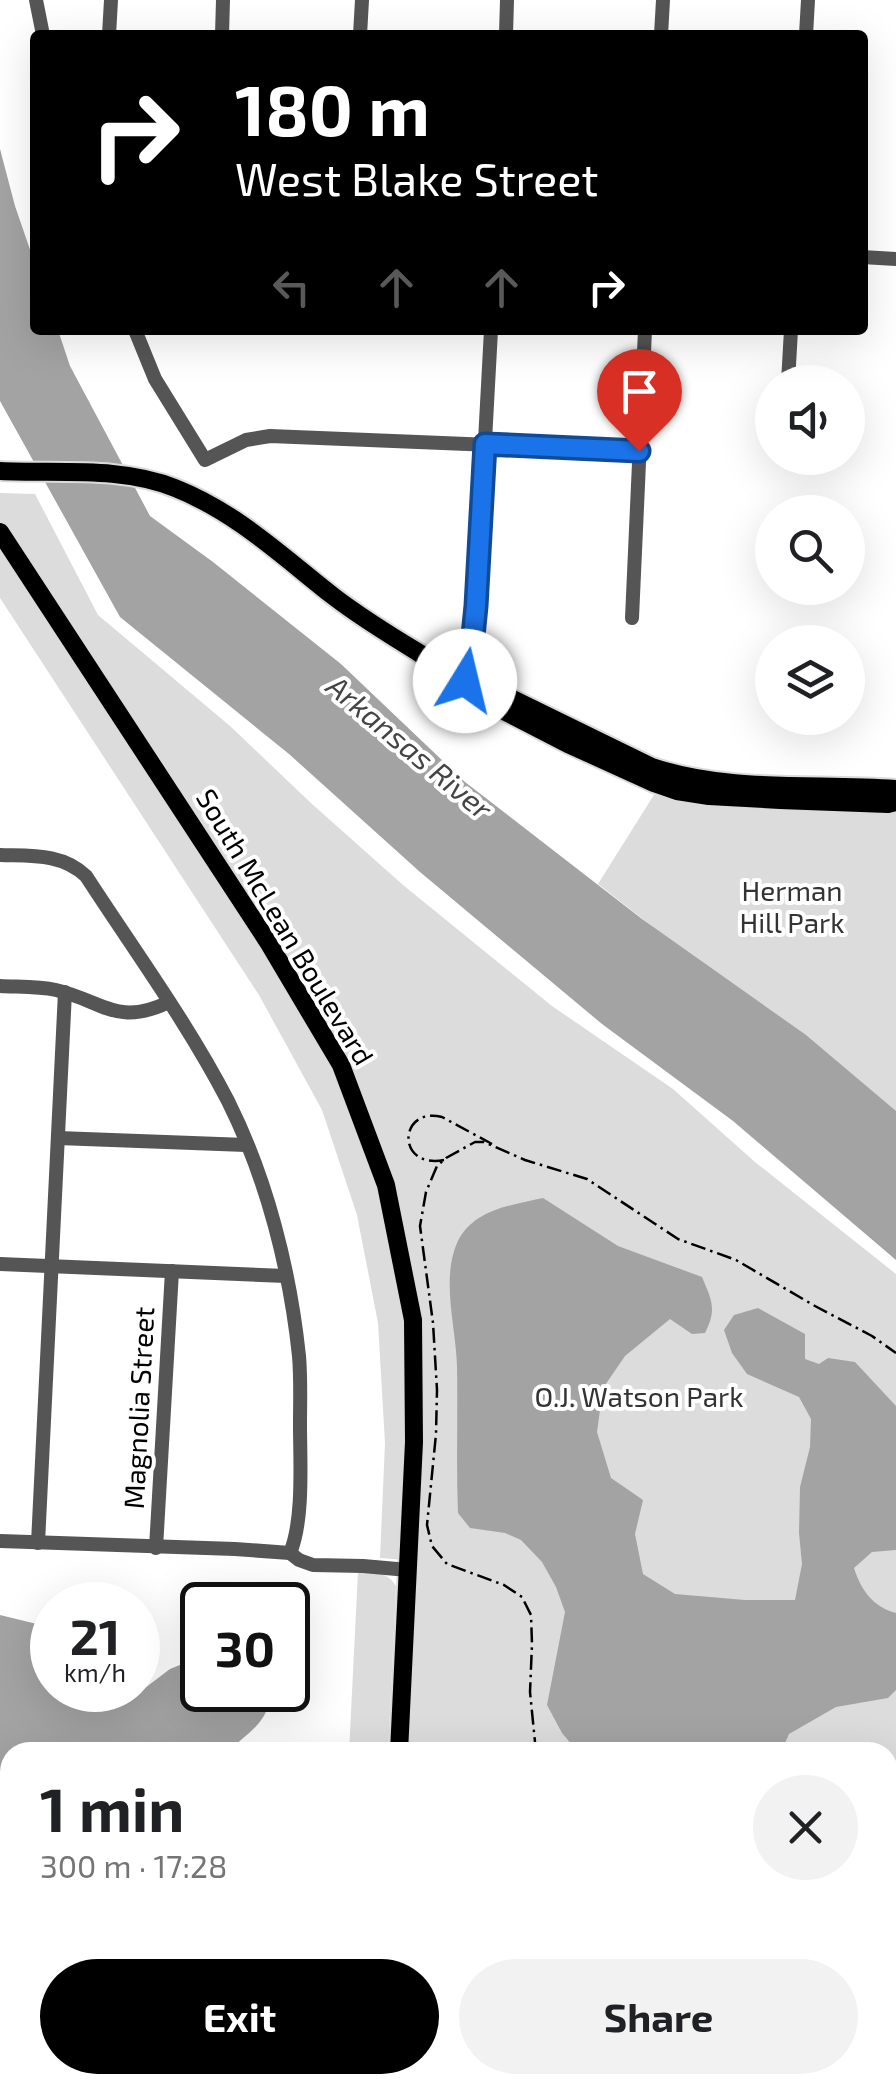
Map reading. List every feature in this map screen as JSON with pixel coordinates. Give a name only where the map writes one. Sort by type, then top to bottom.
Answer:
[{"type":"main road","points":[[4,471],[118,474],[173,487],[228,514],[374,625],[465,681],[484,686],[680,777],[724,783],[896,789]]},
{"type":"main road","name":"South McLean Boulevard","points":[[0,532],[268,942],[341,1066],[386,1185],[413,1320],[414,1442],[399,1742]]},
{"type":"main road","points":[[465,681],[477,697],[676,791],[780,800],[896,802]]},
{"type":"street","points":[[36,0],[42,30]]},
{"type":"street","points":[[109,30],[111,0]]},
{"type":"street","points":[[222,30],[224,0]]},
{"type":"street","points":[[360,30],[362,0]]},
{"type":"street","points":[[506,30],[507,0]]},
{"type":"street","points":[[661,30],[662,0]]},
{"type":"street","points":[[806,30],[808,0]]},
{"type":"street","points":[[868,257],[896,259]]},
{"type":"street","points":[[137,335],[155,378],[205,460],[246,440],[270,436],[639,451]]},
{"type":"street","points":[[465,681],[476,606],[491,335]]},
{"type":"street","points":[[632,618],[645,335]]},
{"type":"street","points":[[789,365],[791,335]]},
{"type":"street","points":[[0,855],[53,858],[67,862],[86,876],[169,1002],[228,1102],[258,1173],[283,1255],[299,1358],[298,1510],[290,1553]]},
{"type":"street","points":[[0,986],[52,989],[126,1013],[145,1012],[169,1002]]},
{"type":"street","points":[[38,1543],[65,992]]},
{"type":"street","points":[[58,1138],[246,1145]]},
{"type":"street","points":[[0,1264],[286,1276]]},
{"type":"street","name":"Magnolia Street","points":[[156,1548],[172,1271]]},
{"type":"street","points":[[0,1541],[235,1549],[290,1553],[313,1565],[408,1570]]},
{"type":"green space","name":"O.J. Watson Park","points":[[0,493],[35,494],[98,615],[230,726],[403,885],[552,1006],[673,1089],[755,1162],[896,1274],[896,1742],[408,1742],[417,1561],[380,1558],[385,1443],[378,1323],[357,1215],[322,1110],[259,995],[0,598]]},
{"type":"green space","name":"Herman Hill Park","points":[[657,790],[896,808],[896,1118],[598,884]]},
{"type":"green space","points":[[358,1572],[375,1573],[385,1575],[396,1586],[388,1742],[350,1742]]},
{"type":"water","name":"Arkansas River","points":[[0,149],[30,250],[30,335],[60,335],[70,366],[150,516],[341,664],[465,782],[642,919],[806,1035],[896,1111],[896,1260],[733,1121],[602,1024],[420,872],[289,754],[120,617],[0,401]]},
{"type":"water","points":[[543,1198],[618,1246],[702,1277],[708,1292],[712,1311],[705,1333],[692,1334],[670,1319],[625,1356],[603,1388],[597,1432],[611,1478],[643,1500],[635,1534],[643,1574],[675,1594],[795,1600],[802,1564],[800,1487],[810,1447],[811,1419],[799,1397],[747,1374],[732,1353],[724,1330],[734,1315],[758,1308],[805,1334],[805,1359],[819,1364],[828,1358],[855,1362],[896,1406],[896,1550],[872,1552],[854,1568],[869,1596],[896,1613],[896,1690],[888,1698],[836,1707],[789,1734],[785,1742],[570,1742],[562,1733],[547,1705],[565,1612],[556,1587],[542,1562],[521,1540],[505,1533],[470,1528],[458,1513],[452,1257],[457,1243],[473,1223],[494,1210]]},
{"type":"water","points":[[0,1615],[30,1622],[30,1712],[160,1712],[160,1677],[180,1665],[180,1712],[265,1712],[239,1742],[0,1742]]},
{"type":"railway","points":[[444,1160],[417,1156],[410,1147],[408,1138],[417,1120],[442,1117],[492,1144]]},
{"type":"railway","points":[[535,1742],[530,1692],[531,1615],[522,1597],[504,1585],[447,1564],[432,1546],[427,1525],[437,1390],[420,1226],[426,1192],[437,1166],[475,1142],[484,1142],[525,1160],[587,1179],[678,1239],[736,1260],[896,1353]]},
{"type":"route","points":[[465,681],[476,606],[485,444],[639,451]]}]
